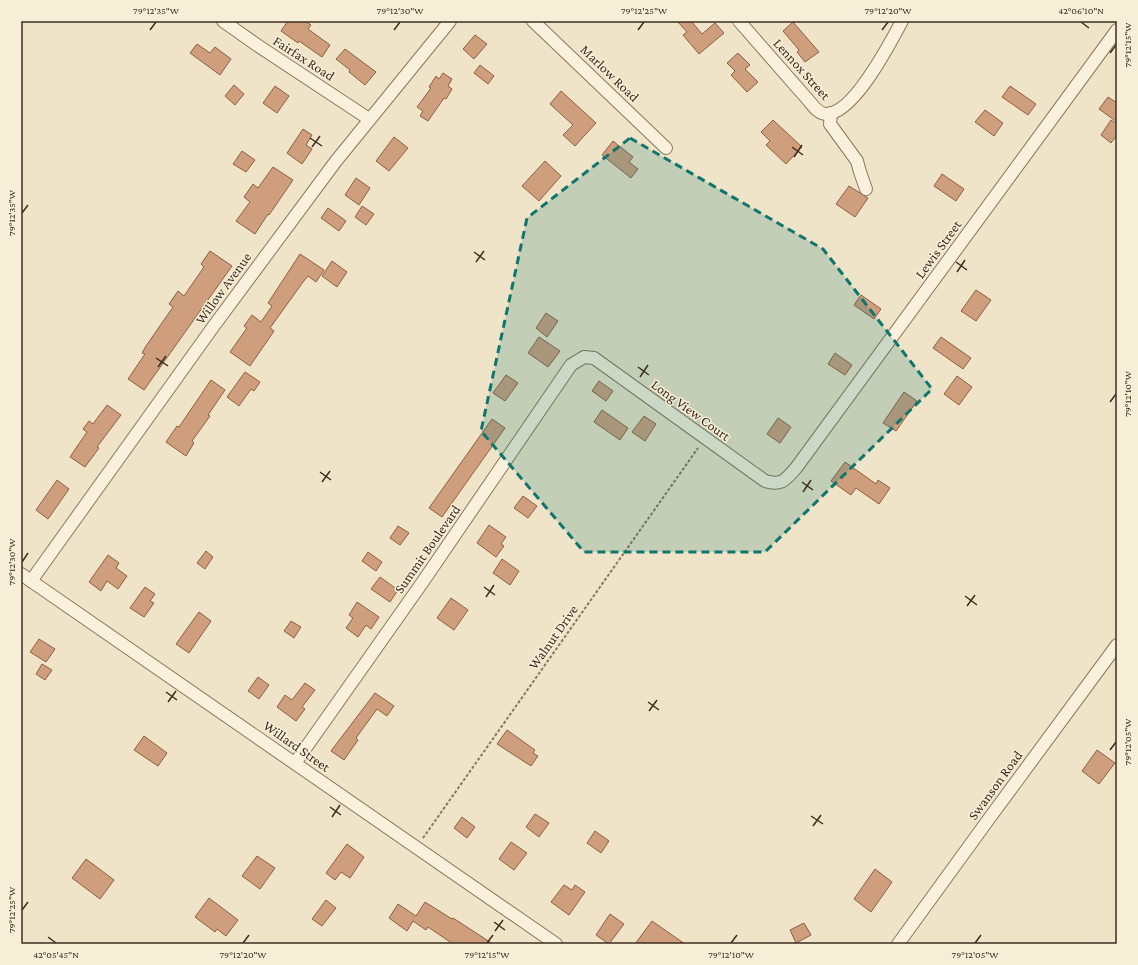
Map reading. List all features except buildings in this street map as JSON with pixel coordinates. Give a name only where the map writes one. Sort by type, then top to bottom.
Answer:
[{"type":"street","name":"Fairfax Road","points":[[223,21],[257,46],[369,119]]},
{"type":"street","name":"Willow Avenue","points":[[31,581],[222,315],[336,161],[450,21]]},
{"type":"street","name":"Marlow Road","points":[[533,21],[666,148]]},
{"type":"street","name":"Lennox Street","points":[[739,21],[809,101],[821,113],[831,113]]},
{"type":"street","points":[[866,189],[857,161],[830,124],[831,113],[844,106],[866,83],[881,60],[902,21]]},
{"type":"street","name":"Lewis Street","points":[[779,483],[786,479],[796,468],[1117,30]]},
{"type":"street","name":"Summit Boulevard","points":[[295,763],[422,583],[571,365],[584,357],[587,357]]},
{"type":"street","name":"Long View Court","points":[[587,357],[594,358],[765,481],[774,484],[779,483]]},
{"type":"street","name":"Willard Street","points":[[21,574],[556,944]]},
{"type":"street","name":"Swanson Road","points":[[898,944],[1117,645]]},
{"type":"path","name":"Walnut Drive","points":[[417,847],[705,438]]},
{"type":"highlighted area","points":[[630,138],[823,249],[932,389],[765,552],[584,552],[481,431],[527,218]]}]
